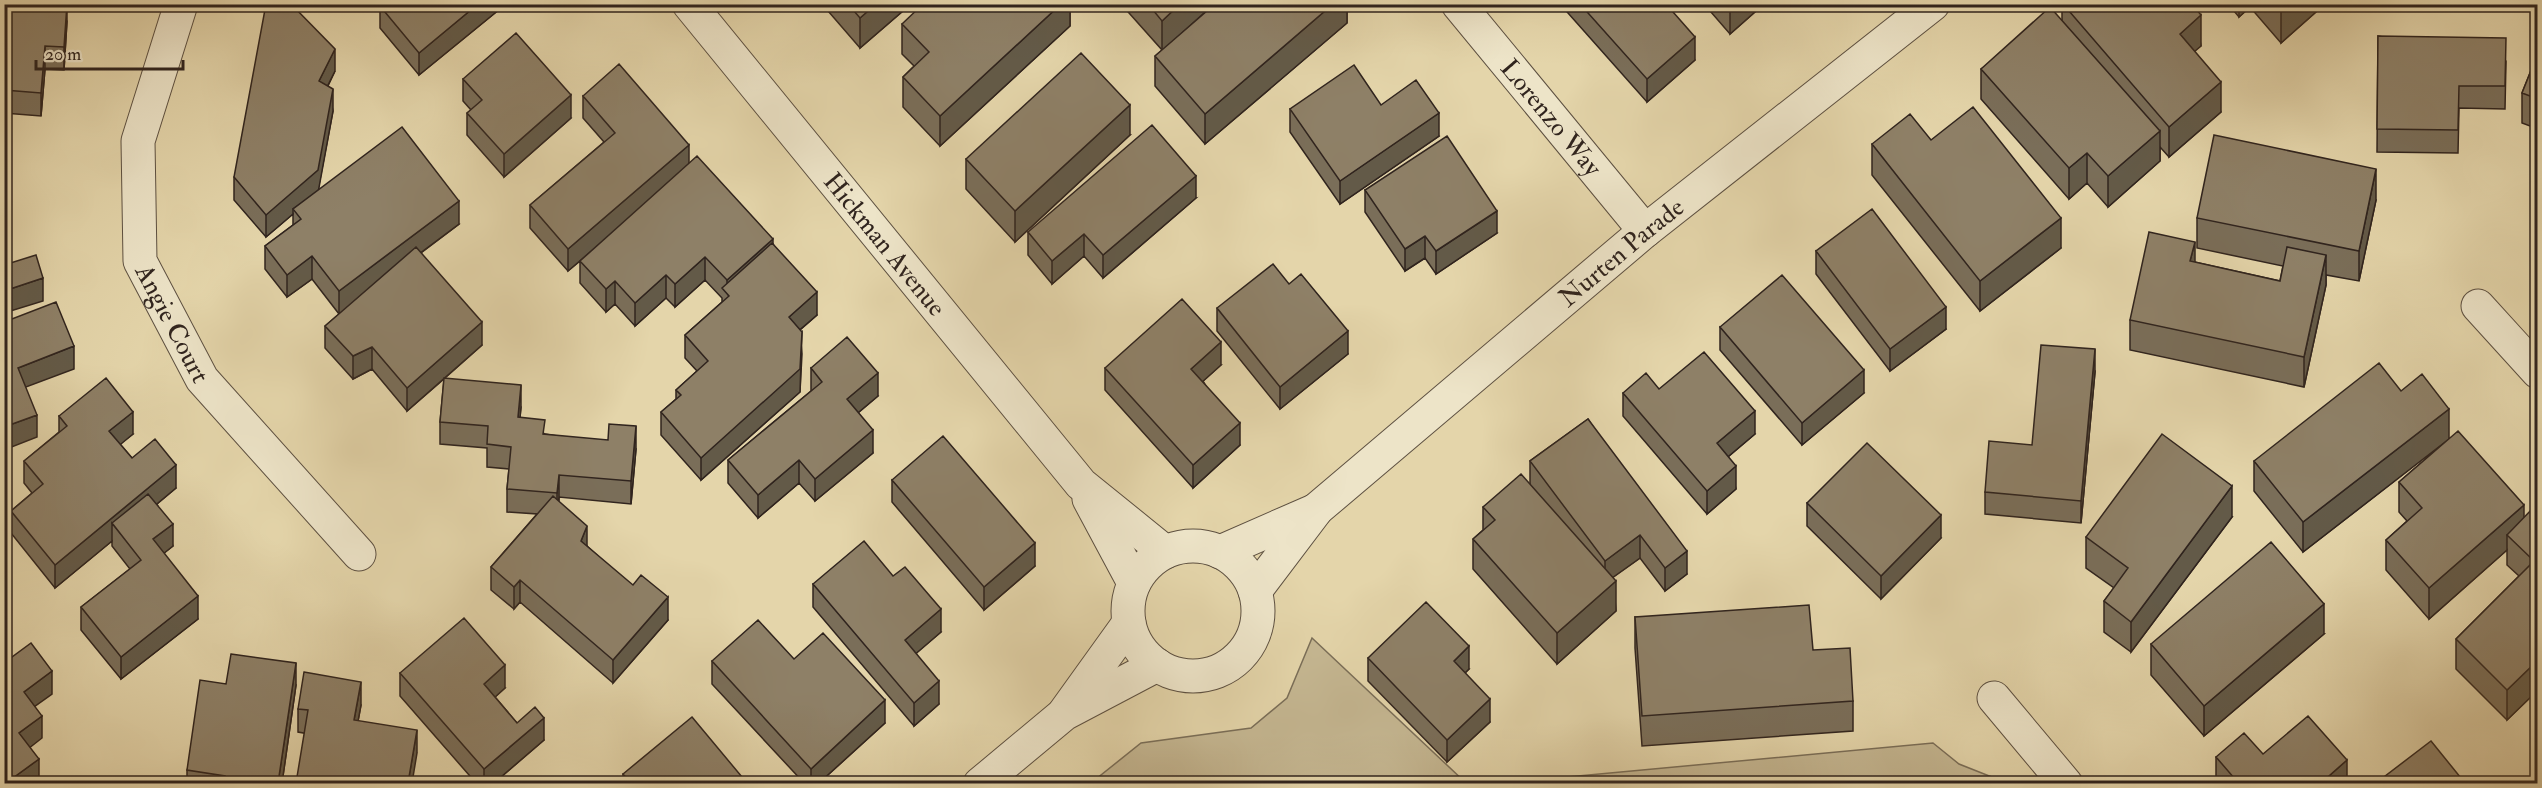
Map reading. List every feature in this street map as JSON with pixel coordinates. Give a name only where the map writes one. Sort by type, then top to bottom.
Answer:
[{"type":"street","name":"Angie Court","points":[[181,4],[138,141],[140,261],[201,379],[359,554]]},
{"type":"street","name":"Hickman Avenue","points":[[689,4],[1081,484],[1134,583]]},
{"type":"street","name":"Lorenzo Way","points":[[1458,4],[1645,231]]},
{"type":"street","name":"Nurten Parade","points":[[1255,591],[1317,509],[1645,231],[1933,4]]},
{"type":"street","points":[[2478,306],[2538,372]]},
{"type":"street","name":"Hickman Avenue","points":[[1081,484],[1165,552]]},
{"type":"street","name":"Nurten Parade","points":[[1220,552],[1317,509]]},
{"type":"street","points":[[1192,546],[1220,552],[1235,561],[1247,574],[1255,591],[1258,610],[1256,630],[1247,648],[1233,663],[1215,672],[1195,676],[1175,673],[1157,665],[1134,639],[1129,623],[1128,602],[1134,583],[1147,565],[1165,552],[1192,546]]},
{"type":"street","points":[[1064,714],[1096,665],[1129,623]]},
{"type":"street","points":[[980,783],[1064,714],[1157,665]]},
{"type":"street","points":[[1994,698],[2066,783]]},
{"type":"shaded area","points":[[1312,638],[1466,783],[1091,783],[1141,743],[1251,728],[1287,698]]},
{"type":"shaded area","points":[[1933,743],[1959,764],[2002,781],[1999,784],[1502,783]]},
{"type":"building","points":[[4,4],[67,4],[64,47],[45,46],[41,93],[4,90]]},
{"type":"building","points":[[266,4],[291,4],[335,49],[319,81],[333,89],[318,170],[266,215],[234,177]]},
{"type":"building","points":[[382,4],[478,4],[419,53],[380,6]]},
{"type":"building","points":[[848,4],[876,4],[860,18]]},
{"type":"building","points":[[923,4],[1061,4],[940,116],[903,77],[929,52],[902,24]]},
{"type":"building","points":[[1148,4],[1180,4],[1162,21]]},
{"type":"building","points":[[1215,4],[1333,4],[1205,114],[1155,56]]},
{"type":"building","points":[[1580,4],[1666,4],[1695,37],[1647,79]]},
{"type":"building","points":[[2063,4],[2192,4],[2201,15],[2180,34],[2221,82],[2169,127]]},
{"type":"building","points":[[2274,4],[2290,4],[2281,12]]},
{"type":"building","points":[[2050,7],[2160,131],[2108,176],[2087,153],[2069,168],[1981,69]]},
{"type":"building","points":[[516,33],[571,95],[504,154],[467,113],[482,100],[463,79]]},
{"type":"building","points":[[2378,36],[2506,38],[2505,86],[2459,86],[2458,130],[2377,129]]},
{"type":"building","points":[[1081,53],[1130,105],[1015,211],[966,159]]},
{"type":"building","points":[[2538,53],[2538,99],[2522,93]]},
{"type":"building","points":[[619,64],[689,145],[568,249],[530,205],[615,133],[583,96]]},
{"type":"building","points":[[1354,65],[1381,105],[1416,80],[1439,113],[1340,181],[1290,109]]},
{"type":"building","points":[[1973,107],[2061,218],[1980,281],[1872,144],[1910,114],[1931,140]]},
{"type":"building","points":[[1152,125],[1196,176],[1103,255],[1084,234],[1052,261],[1028,232]]},
{"type":"building","points":[[402,127],[459,201],[339,291],[312,256],[287,275],[265,246],[301,219],[293,209]]},
{"type":"building","points":[[2214,135],[2376,169],[2359,251],[2197,218]]},
{"type":"building","points":[[1447,136],[1497,211],[1436,251],[1425,236],[1405,249],[1365,190]]},
{"type":"building","points":[[697,156],[773,239],[727,280],[705,257],[675,284],[666,275],[635,303],[615,281],[606,289],[580,261]]},
{"type":"building","points":[[1872,209],[1946,307],[1890,349],[1816,251]]},
{"type":"building","points":[[2149,232],[2195,242],[2190,261],[2280,281],[2287,247],[2326,255],[2304,357],[2130,320]]},
{"type":"building","points":[[772,243],[817,292],[789,317],[802,332],[800,369],[701,458],[661,412],[681,395],[676,390],[708,361],[685,335],[729,296],[722,288]]},
{"type":"building","points":[[416,247],[482,322],[407,388],[372,347],[353,356],[325,326]]},
{"type":"building","points":[[36,255],[43,278],[4,291],[4,265]]},
{"type":"building","points":[[1273,264],[1289,284],[1301,274],[1348,331],[1280,387],[1217,308]]},
{"type":"building","points":[[1782,275],[1864,370],[1802,423],[1720,327]]},
{"type":"building","points":[[1182,299],[1221,342],[1191,369],[1240,423],[1193,465],[1105,368]]},
{"type":"building","points":[[56,302],[74,346],[18,368],[37,415],[4,427],[4,322]]},
{"type":"building","points":[[847,337],[878,373],[847,399],[873,430],[815,479],[799,460],[758,495],[728,460],[822,382],[811,368]]},
{"type":"building","points":[[2041,345],[2095,349],[2081,501],[1985,492],[1989,441],[2032,445]]},
{"type":"building","points":[[1704,352],[1755,411],[1717,443],[1736,466],[1707,491],[1623,393],[1646,373],[1659,389]]},
{"type":"building","points":[[2379,363],[2401,391],[2422,374],[2449,409],[2303,522],[2254,461]]},
{"type":"building","points":[[106,378],[133,412],[109,431],[132,458],[155,439],[176,465],[55,565],[11,511],[43,484],[24,461],[67,426],[59,416]]},
{"type":"building","points":[[444,378],[521,385],[518,417],[545,420],[543,434],[608,440],[609,424],[636,426],[631,481],[559,475],[557,493],[507,489],[511,447],[487,444],[488,426],[440,422]]},
{"type":"building","points":[[1588,419],[1687,551],[1665,568],[1640,535],[1605,561],[1530,461]]},
{"type":"building","points":[[2458,431],[2524,505],[2429,588],[2386,540],[2422,508],[2399,482]]},
{"type":"building","points":[[2162,434],[2232,486],[2131,622],[2104,601],[2128,568],[2086,537]]},
{"type":"building","points":[[943,436],[1035,543],[984,587],[892,480]]},
{"type":"building","points":[[1867,443],[1941,515],[1881,576],[1807,503]]},
{"type":"building","points":[[1521,474],[1616,581],[1557,633],[1473,539],[1495,520],[1483,507]]},
{"type":"building","points":[[148,494],[173,524],[153,539],[198,596],[121,657],[81,607],[141,560],[112,523]]},
{"type":"building","points":[[553,496],[587,526],[581,541],[633,585],[641,575],[668,597],[613,660],[520,580],[514,587],[491,567]]},
{"type":"building","points":[[2535,506],[2538,508],[2538,660],[2507,690],[2456,639],[2534,561],[2507,535]]},
{"type":"building","points":[[864,541],[893,576],[905,567],[941,609],[905,640],[939,681],[914,703],[813,584]]},
{"type":"building","points":[[2271,542],[2324,604],[2204,706],[2151,644]]},
{"type":"building","points":[[1426,602],[1469,646],[1454,661],[1490,699],[1447,740],[1368,658]]},
{"type":"building","points":[[1809,605],[1813,650],[1850,648],[1853,701],[1642,716],[1635,617]]},
{"type":"building","points":[[464,618],[505,665],[484,684],[517,723],[535,707],[544,718],[484,769],[400,673]]},
{"type":"building","points":[[758,620],[794,659],[823,633],[885,700],[811,769],[712,661]]},
{"type":"building","points":[[31,643],[52,671],[24,692],[42,716],[19,733],[39,759],[4,783],[4,663]]},
{"type":"building","points":[[231,654],[296,663],[278,783],[224,783],[225,776],[187,770],[200,680],[226,684]]},
{"type":"building","points":[[304,672],[361,682],[354,720],[417,730],[408,783],[296,783],[308,710],[298,709]]},
{"type":"building","points":[[2308,716],[2347,760],[2321,783],[2229,783],[2235,779],[2216,757],[2244,733],[2263,754]]},
{"type":"building","points":[[692,717],[747,783],[631,783],[623,774]]},
{"type":"building","points":[[2431,741],[2465,783],[2376,783]]}]
